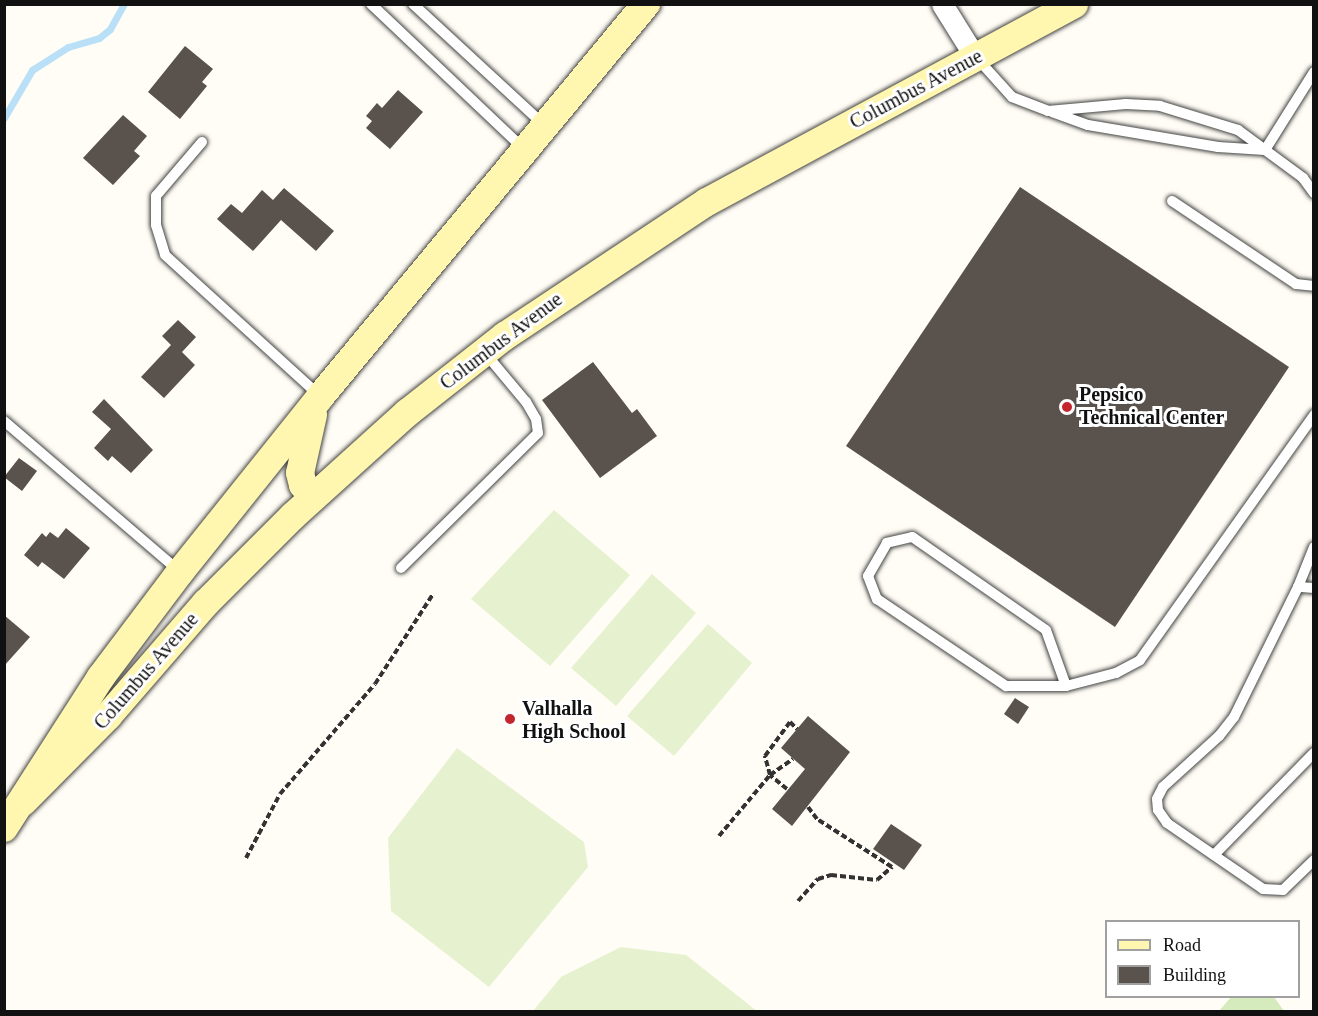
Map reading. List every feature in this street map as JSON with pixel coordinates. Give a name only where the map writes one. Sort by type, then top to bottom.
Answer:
[{"type":"street","name":"Columbus Avenue","points":[[4,828],[23,802],[94,687],[180,572],[320,397],[646,4]]},
{"type":"street","points":[[942,4],[975,57]]},
{"type":"street","name":"Columbus Avenue","points":[[23,802],[108,716],[206,603],[314,496],[407,413],[484,352],[595,273],[707,202],[1074,4]]},
{"type":"street","points":[[314,496],[303,485],[300,473],[306,434],[320,397]]},
{"type":"lane","points":[[371,4],[524,149]]},
{"type":"lane","points":[[413,4],[544,125]]},
{"type":"lane","points":[[975,57],[1012,97],[1088,125],[1218,147],[1265,150]]},
{"type":"lane","points":[[1265,150],[1314,72]]},
{"type":"lane","points":[[1048,111],[1126,104],[1160,106],[1238,130],[1303,178],[1314,193]]},
{"type":"lane","points":[[202,142],[156,196],[156,225],[165,255],[320,397]]},
{"type":"lane","points":[[1172,201],[1296,284],[1314,286]]},
{"type":"lane","points":[[401,568],[538,433],[536,419],[526,402],[484,352]]},
{"type":"lane","points":[[1066,686],[1046,630],[912,537],[887,543],[868,576],[877,599],[1006,686],[1066,686],[1116,673],[1140,660],[1314,415]]},
{"type":"lane","points":[[4,421],[180,572]]},
{"type":"lane","points":[[1314,547],[1299,588],[1234,717],[1219,736],[1163,787],[1157,799],[1158,810],[1167,823],[1274,892],[1283,890],[1314,860]]},
{"type":"lane","points":[[1299,588],[1314,588]]},
{"type":"lane","points":[[1214,855],[1314,753]]},
{"type":"path","points":[[246,858],[280,794],[375,684],[433,594]]},
{"type":"path","points":[[788,789],[770,774],[765,756],[772,742],[790,722],[797,729]]},
{"type":"path","points":[[719,836],[770,774],[793,759]]},
{"type":"path","points":[[798,901],[818,879],[831,875],[877,880],[892,867],[817,819],[808,807]]},
{"type":"green space","points":[[554,510],[630,575],[550,666],[471,599]]},
{"type":"green space","points":[[652,574],[696,613],[616,706],[571,668]]},
{"type":"green space","points":[[708,624],[752,663],[674,756],[627,716]]},
{"type":"green space","points":[[457,748],[584,842],[588,867],[489,987],[391,911],[388,838]]},
{"type":"green space","points":[[621,947],[686,955],[757,1011],[533,1011],[561,977]]},
{"type":"green space","points":[[1230,998],[1275,998],[1284,1011],[1219,1011]]},
{"type":"building","points":[[185,46],[213,69],[202,82],[207,86],[180,119],[148,92]]},
{"type":"building","points":[[398,90],[423,112],[390,149],[366,128],[372,121],[366,116],[377,103],[382,108]]},
{"type":"building","points":[[123,115],[147,136],[134,151],[140,156],[113,185],[83,158]]},
{"type":"building","name":"Pepsico Technical Center","points":[[1020,187],[1289,367],[1115,627],[846,446]]},
{"type":"building","points":[[284,188],[334,231],[316,251],[281,220],[253,251],[217,219],[231,204],[242,213],[262,190],[273,200]]},
{"type":"building","points":[[178,320],[196,337],[182,352],[195,365],[164,398],[141,377],[171,345],[162,336]]},
{"type":"building","points":[[593,362],[632,413],[637,409],[657,436],[600,478],[542,400]]},
{"type":"building","points":[[104,399],[153,450],[131,473],[112,456],[108,461],[94,448],[111,429],[92,412]]},
{"type":"building","points":[[19,458],[37,471],[22,491],[4,477]]},
{"type":"building","points":[[66,528],[90,548],[64,579],[42,562],[38,567],[24,555],[42,533],[46,537],[50,532],[58,538]]},
{"type":"building","points":[[4,615],[30,637],[4,666]]},
{"type":"building","points":[[1015,698],[1029,707],[1018,724],[1004,714]]},
{"type":"building","points":[[808,716],[850,752],[792,826],[772,809],[805,769],[781,748]]},
{"type":"building","points":[[891,824],[922,845],[904,870],[873,849]]},
{"type":"waterway","points":[[4,118],[32,70],[68,47],[99,38],[110,29],[124,4]]},
{"type":"place","name":"Pepsico Technical Center","points":[[1067,407]]},
{"type":"place","name":"Valhalla High School","points":[[510,719]]}]
